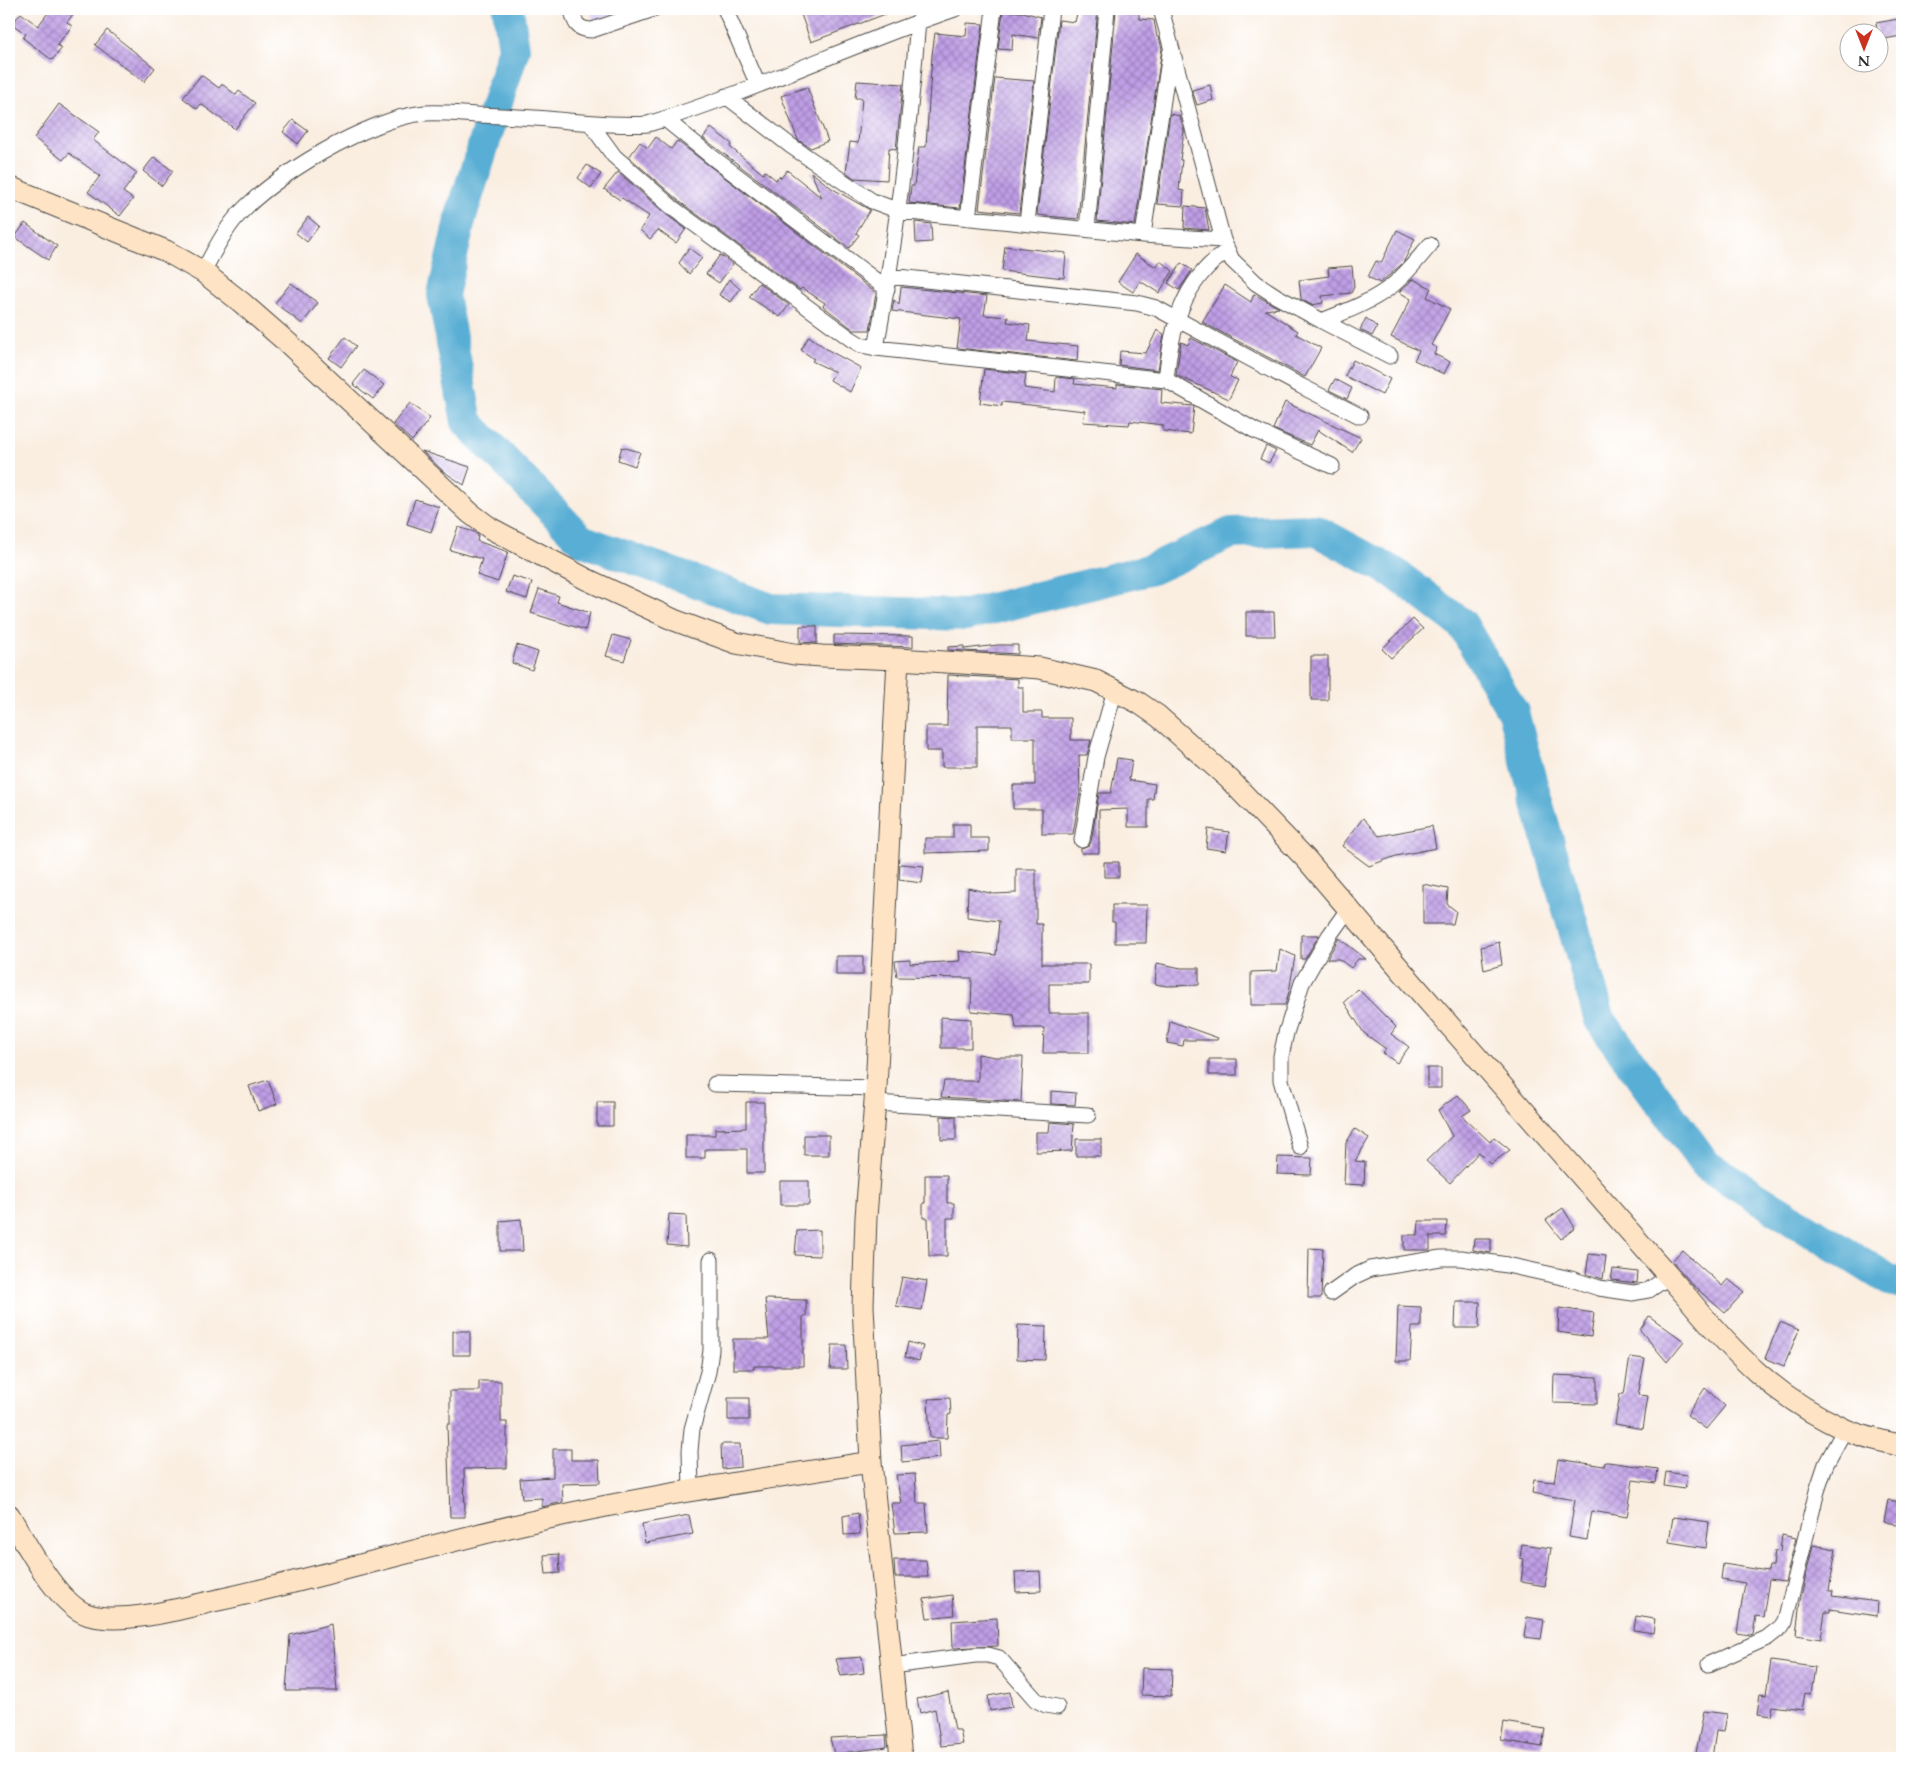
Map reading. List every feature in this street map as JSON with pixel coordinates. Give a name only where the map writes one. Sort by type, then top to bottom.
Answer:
[{"type":"street","points":[[572,9],[574,21],[577,25],[581,28],[592,30],[654,9]]},
{"type":"street","points":[[725,9],[758,84]]},
{"type":"street","points":[[203,272],[221,238],[234,219],[277,180],[307,161],[369,129],[400,118],[425,113],[537,118],[630,125],[648,124],[758,84],[918,21],[955,9]]},
{"type":"street","points":[[968,218],[994,9]]},
{"type":"street","points":[[1027,223],[1052,9]]},
{"type":"street","points":[[1087,229],[1106,9]]},
{"type":"street","points":[[1162,9],[1225,245],[1237,266],[1256,283],[1276,296],[1390,356]]},
{"type":"street","points":[[876,348],[898,211],[918,21]]},
{"type":"street","points":[[1143,234],[1172,45]]},
{"type":"street","points":[[726,96],[791,146],[872,201],[898,211],[1143,234],[1225,245]]},
{"type":"street","points":[[664,119],[719,162],[888,282],[1137,303],[1156,308],[1300,386],[1360,416]]},
{"type":"street","points":[[590,123],[614,156],[674,209],[851,339],[862,345],[1166,380],[1254,430],[1332,466]]},
{"type":"street","points":[[9,187],[158,248],[203,272],[289,344],[470,513],[506,538],[630,601],[736,643],[794,654],[1040,668],[1096,680],[1158,716],[1229,779],[1312,865],[1722,1340],[1764,1380],[1787,1398],[1845,1429],[1902,1446]]},
{"type":"street","points":[[1166,380],[1171,341],[1194,281],[1225,245]]},
{"type":"street","points":[[1322,321],[1354,308],[1388,289],[1401,278],[1430,246]]},
{"type":"street","points":[[898,659],[875,1096],[866,1217],[863,1306],[871,1462],[901,1758]]},
{"type":"street","points":[[1082,840],[1096,757],[1115,690]]},
{"type":"street","points":[[1300,1147],[1281,1080],[1282,1049],[1302,983],[1329,936],[1349,908]]},
{"type":"street","points":[[715,1084],[1088,1115]]},
{"type":"street","points":[[1331,1293],[1355,1276],[1370,1269],[1440,1258],[1461,1258],[1507,1265],[1571,1279],[1599,1288],[1633,1293],[1649,1290],[1668,1276]]},
{"type":"street","points":[[691,1490],[690,1451],[692,1429],[708,1372],[711,1350],[711,1260]]},
{"type":"street","points":[[1710,1664],[1767,1638],[1781,1628],[1785,1621],[1820,1482],[1826,1464],[1845,1429]]},
{"type":"street","points":[[9,1515],[35,1558],[66,1601],[79,1612],[109,1618],[180,1609],[282,1586],[502,1529],[601,1507],[691,1490],[871,1462]]},
{"type":"street","points":[[892,1666],[988,1655],[999,1658],[1036,1700],[1046,1705],[1057,1707]]},
{"type":"shaded area","points":[[591,9],[632,9],[593,22]]},
{"type":"building","points":[[51,9],[77,9],[67,22],[72,26],[57,45],[62,48],[52,60],[23,38],[26,34],[12,24],[21,13],[38,26]]},
{"type":"building","points":[[799,9],[896,9],[896,10],[811,42]]},
{"type":"building","points":[[1078,9],[1098,9],[1078,219],[1037,215],[1059,20],[1075,22]]},
{"type":"building","points":[[1003,11],[1023,12],[1041,17],[1038,38],[1013,34],[1012,50],[998,49]]},
{"type":"building","points":[[1116,11],[1139,12],[1139,19],[1154,20],[1157,37],[1159,37],[1162,49],[1135,225],[1097,221]]},
{"type":"building","points":[[1898,19],[1901,36],[1888,38],[1888,22],[1882,22]]},
{"type":"building","points":[[967,23],[983,24],[960,208],[909,203],[911,186],[914,186],[919,147],[926,147],[935,33],[966,36]]},
{"type":"building","points":[[107,30],[155,68],[144,82],[95,45]]},
{"type":"building","points":[[201,75],[219,88],[222,84],[236,95],[239,91],[255,103],[235,129],[201,104],[197,109],[183,98]]},
{"type":"building","points":[[995,78],[1034,81],[1019,213],[979,209]]},
{"type":"building","points":[[857,81],[903,84],[896,149],[889,148],[887,180],[854,178],[846,172],[850,142],[858,143],[862,98],[855,98]]},
{"type":"building","points":[[1210,85],[1213,100],[1197,105],[1192,90]]},
{"type":"building","points":[[807,87],[828,141],[811,148],[798,140],[781,96]]},
{"type":"building","points":[[59,104],[99,132],[93,140],[137,173],[123,192],[133,199],[120,216],[88,192],[100,176],[69,153],[63,160],[34,138]]},
{"type":"building","points":[[1170,114],[1180,116],[1184,131],[1180,160],[1182,160],[1179,190],[1184,191],[1183,206],[1157,204]]},
{"type":"building","points":[[293,120],[308,131],[298,144],[283,132]]},
{"type":"building","points":[[711,128],[732,144],[730,147],[763,174],[765,171],[776,180],[779,176],[781,178],[787,170],[822,198],[811,172],[833,189],[870,210],[856,233],[859,235],[849,248],[703,138]]},
{"type":"building","points":[[656,137],[671,149],[677,141],[876,293],[870,330],[854,330],[823,306],[825,303],[802,288],[800,290],[680,202],[629,157],[640,142],[648,148]]},
{"type":"building","points":[[154,157],[173,171],[162,186],[143,171]]},
{"type":"building","points":[[587,165],[601,174],[591,188],[578,178]]},
{"type":"building","points":[[618,172],[668,216],[686,229],[676,243],[658,230],[650,239],[640,230],[649,216],[622,198],[620,200],[604,189]]},
{"type":"building","points":[[1185,206],[1205,208],[1209,230],[1184,228]]},
{"type":"building","points":[[308,217],[319,226],[307,242],[296,233]]},
{"type":"building","points":[[915,222],[931,224],[932,242],[916,243]]},
{"type":"building","points":[[25,223],[57,246],[48,260],[15,237]]},
{"type":"building","points":[[1397,230],[1415,239],[1403,263],[1380,283],[1368,277],[1376,261],[1381,263]]},
{"type":"building","points":[[1005,246],[1066,253],[1064,278],[1002,271]]},
{"type":"building","points":[[689,248],[702,258],[689,274],[679,263]]},
{"type":"building","points":[[1136,254],[1156,267],[1160,261],[1173,271],[1159,293],[1140,281],[1133,292],[1118,282]]},
{"type":"building","points":[[720,255],[733,264],[719,283],[706,274]]},
{"type":"building","points":[[1181,263],[1192,270],[1179,290],[1168,283]]},
{"type":"building","points":[[1352,266],[1354,287],[1351,293],[1322,296],[1323,303],[1311,305],[1301,299],[1299,280],[1329,276],[1328,268]]},
{"type":"building","points":[[729,279],[740,289],[731,302],[719,295]]},
{"type":"building","points":[[1413,279],[1431,288],[1427,297],[1450,309],[1431,345],[1437,348],[1434,354],[1450,362],[1444,374],[1414,360],[1419,351],[1391,337],[1411,299],[1399,292]]},
{"type":"building","points":[[291,283],[318,303],[302,324],[275,303]]},
{"type":"building","points":[[759,283],[789,305],[780,317],[749,297]]},
{"type":"building","points":[[1225,285],[1251,302],[1254,294],[1279,308],[1265,310],[1298,331],[1296,334],[1321,348],[1305,377],[1202,322]]},
{"type":"building","points":[[901,287],[987,296],[984,315],[1008,317],[1007,322],[1030,325],[1028,341],[1078,346],[1077,361],[957,348],[961,319],[892,311],[894,300],[899,305]]},
{"type":"building","points":[[1366,318],[1377,327],[1372,336],[1360,330]]},
{"type":"building","points":[[1157,330],[1164,334],[1158,370],[1119,365],[1120,351],[1146,353]]},
{"type":"building","points":[[809,336],[828,350],[861,368],[850,392],[830,380],[835,372],[812,361],[814,359],[801,350]]},
{"type":"building","points":[[345,337],[356,346],[341,367],[329,358]]},
{"type":"building","points":[[1191,338],[1237,362],[1230,377],[1238,380],[1229,399],[1176,375],[1181,342],[1188,345]]},
{"type":"building","points":[[1353,360],[1390,379],[1382,395],[1345,376]]},
{"type":"building","points":[[984,369],[1026,374],[1024,388],[1055,392],[1056,377],[1075,379],[1074,384],[1117,388],[1117,384],[1162,389],[1161,403],[1194,406],[1191,434],[1163,431],[1163,425],[1130,421],[1129,425],[1083,422],[1085,411],[1002,402],[1002,406],[980,403]]},
{"type":"building","points":[[364,370],[384,385],[373,399],[353,384]]},
{"type":"building","points":[[1335,379],[1352,388],[1347,399],[1329,390]]},
{"type":"building","points":[[1285,402],[1361,438],[1352,452],[1318,430],[1310,445],[1273,429]]},
{"type":"building","points":[[410,403],[430,418],[412,441],[393,424]]},
{"type":"building","points":[[1266,446],[1276,451],[1269,463],[1260,459]]},
{"type":"building","points":[[622,447],[640,452],[635,466],[618,460]]},
{"type":"building","points":[[422,451],[470,467],[464,485],[443,471]]},
{"type":"building","points":[[415,499],[439,507],[431,532],[407,524]]},
{"type":"building","points":[[458,527],[474,532],[478,535],[477,541],[508,552],[498,582],[477,575],[482,559],[450,550]]},
{"type":"building","points":[[512,576],[532,582],[527,599],[506,592]]},
{"type":"building","points":[[539,589],[559,596],[557,602],[590,613],[585,630],[531,613]]},
{"type":"building","points":[[1246,612],[1274,612],[1275,636],[1246,636]]},
{"type":"building","points":[[1413,619],[1423,629],[1391,658],[1382,649]]},
{"type":"building","points":[[800,626],[817,626],[817,643],[800,642]]},
{"type":"building","points":[[613,635],[631,640],[624,661],[606,656]]},
{"type":"building","points":[[834,635],[913,636],[913,647],[834,644]]},
{"type":"building","points":[[517,645],[538,652],[532,670],[512,663]]},
{"type":"building","points":[[1018,645],[1018,654],[948,650],[948,647],[964,646],[964,649]]},
{"type":"building","points":[[1311,656],[1328,656],[1328,700],[1311,700]]},
{"type":"building","points":[[948,675],[1018,679],[1018,687],[1023,687],[1023,712],[1042,712],[1042,718],[1071,718],[1071,740],[1091,740],[1087,755],[1079,755],[1080,793],[1073,834],[1042,834],[1042,809],[1013,809],[1013,785],[1035,785],[1035,738],[1012,738],[1012,725],[977,725],[977,767],[942,767],[942,751],[926,751],[926,726],[947,726]]},
{"type":"building","points":[[1117,758],[1132,760],[1129,780],[1155,784],[1153,799],[1148,799],[1148,827],[1128,827],[1128,809],[1099,810],[1099,853],[1081,853],[1081,849],[1089,846],[1091,842],[1099,793],[1111,793]]},
{"type":"building","points":[[1363,818],[1379,836],[1432,826],[1436,848],[1396,856],[1369,866],[1342,846]]},
{"type":"building","points":[[953,824],[970,824],[970,838],[989,838],[989,851],[925,853],[925,838],[953,838]]},
{"type":"building","points":[[1208,829],[1229,832],[1226,851],[1206,848]]},
{"type":"building","points":[[1104,862],[1119,862],[1119,877],[1104,877]]},
{"type":"building","points":[[900,864],[924,866],[922,883],[899,880]]},
{"type":"building","points":[[1016,869],[1036,869],[1036,924],[1042,924],[1042,964],[1089,964],[1089,984],[1049,984],[1049,1013],[1089,1013],[1089,1053],[1043,1053],[1044,1028],[1016,1028],[1014,1015],[971,1011],[972,978],[897,977],[895,961],[910,960],[910,964],[960,961],[959,951],[996,955],[999,921],[967,917],[968,888],[994,894],[1016,893]]},
{"type":"building","points":[[1423,884],[1448,889],[1447,904],[1456,911],[1453,924],[1423,924]]},
{"type":"building","points":[[1112,905],[1147,905],[1146,943],[1115,943],[1115,922],[1112,922]]},
{"type":"building","points":[[1301,935],[1319,935],[1305,959],[1301,959]]},
{"type":"building","points":[[1339,938],[1366,959],[1358,959],[1351,968],[1339,959],[1327,959]]},
{"type":"building","points":[[1499,942],[1502,965],[1484,970],[1481,947]]},
{"type":"building","points":[[1280,949],[1295,956],[1285,1005],[1251,1005],[1251,972],[1277,971]]},
{"type":"building","points":[[836,956],[863,956],[863,975],[836,975]]},
{"type":"building","points":[[1157,963],[1181,968],[1199,968],[1199,985],[1167,986],[1155,984]]},
{"type":"building","points":[[1358,989],[1396,1027],[1391,1034],[1409,1047],[1397,1063],[1383,1053],[1386,1049],[1364,1033],[1344,1002]]},
{"type":"building","points":[[941,1017],[971,1019],[971,1048],[941,1048]]},
{"type":"building","points":[[1170,1021],[1218,1038],[1217,1040],[1184,1040],[1183,1046],[1167,1043]]},
{"type":"building","points":[[978,1054],[995,1057],[1023,1057],[1021,1102],[941,1097],[944,1081],[978,1081]]},
{"type":"building","points":[[1209,1059],[1237,1059],[1237,1075],[1209,1075]]},
{"type":"building","points":[[1427,1068],[1441,1068],[1441,1088],[1427,1088]]},
{"type":"building","points":[[268,1080],[277,1104],[258,1111],[249,1086]]},
{"type":"building","points":[[1051,1091],[1076,1093],[1075,1105],[1051,1104]]},
{"type":"building","points":[[1458,1095],[1471,1110],[1462,1116],[1490,1142],[1494,1137],[1510,1150],[1491,1164],[1479,1152],[1450,1183],[1426,1161],[1452,1136],[1438,1110]]},
{"type":"building","points":[[597,1102],[613,1102],[613,1126],[597,1126]]},
{"type":"building","points":[[746,1102],[764,1102],[764,1173],[747,1173],[747,1149],[705,1149],[705,1158],[686,1158],[686,1135],[715,1135],[715,1129],[746,1128]]},
{"type":"building","points":[[941,1116],[956,1117],[956,1140],[941,1140]]},
{"type":"building","points":[[1050,1122],[1074,1124],[1072,1151],[1036,1152],[1036,1132],[1049,1132]]},
{"type":"building","points":[[1355,1129],[1369,1138],[1355,1161],[1365,1162],[1364,1185],[1344,1184],[1346,1143]]},
{"type":"building","points":[[804,1135],[829,1135],[829,1155],[804,1155]]},
{"type":"building","points":[[1076,1139],[1101,1139],[1101,1156],[1076,1156]]},
{"type":"building","points":[[1278,1157],[1312,1158],[1311,1175],[1277,1174]]},
{"type":"building","points":[[925,1175],[947,1175],[947,1203],[954,1203],[954,1218],[947,1218],[947,1256],[929,1256],[928,1218],[923,1218]]},
{"type":"building","points":[[780,1181],[809,1181],[809,1205],[780,1205]]},
{"type":"building","points":[[1563,1208],[1575,1228],[1561,1239],[1546,1220]]},
{"type":"building","points":[[669,1214],[686,1215],[687,1247],[667,1245]]},
{"type":"building","points":[[521,1219],[523,1251],[500,1251],[500,1221]]},
{"type":"building","points":[[1419,1221],[1447,1221],[1446,1236],[1430,1236],[1430,1250],[1404,1250],[1404,1235],[1418,1235]]},
{"type":"building","points":[[820,1230],[820,1256],[795,1255],[797,1231]]},
{"type":"building","points":[[1474,1239],[1491,1239],[1491,1253],[1473,1250]]},
{"type":"building","points":[[1309,1248],[1323,1249],[1321,1298],[1308,1298]]},
{"type":"building","points":[[1682,1250],[1722,1286],[1728,1279],[1744,1292],[1725,1313],[1695,1287],[1672,1261]]},
{"type":"building","points":[[1589,1254],[1606,1256],[1603,1279],[1586,1274]]},
{"type":"building","points":[[1613,1269],[1638,1272],[1637,1283],[1611,1280]]},
{"type":"building","points":[[902,1277],[927,1281],[922,1310],[896,1306]]},
{"type":"building","points":[[765,1299],[806,1300],[806,1316],[803,1316],[803,1366],[754,1366],[754,1369],[733,1369],[733,1339],[769,1339]]},
{"type":"building","points":[[1456,1302],[1480,1302],[1479,1328],[1455,1328]]},
{"type":"building","points":[[1398,1306],[1421,1307],[1421,1327],[1412,1327],[1410,1361],[1396,1361]]},
{"type":"building","points":[[1559,1308],[1594,1313],[1591,1337],[1558,1332]]},
{"type":"building","points":[[1649,1316],[1684,1341],[1667,1362],[1640,1330]]},
{"type":"building","points":[[1780,1322],[1799,1330],[1784,1366],[1765,1358]]},
{"type":"building","points":[[1018,1325],[1046,1326],[1045,1360],[1017,1359]]},
{"type":"building","points":[[453,1331],[470,1331],[470,1355],[453,1355]]},
{"type":"building","points":[[908,1342],[923,1346],[919,1361],[905,1357]]},
{"type":"building","points":[[832,1345],[846,1345],[847,1369],[830,1369]]},
{"type":"building","points":[[1630,1357],[1645,1359],[1638,1395],[1648,1396],[1643,1429],[1615,1424],[1620,1394],[1624,1394]]},
{"type":"building","points":[[1554,1375],[1597,1377],[1597,1404],[1553,1403]]},
{"type":"building","points":[[479,1381],[501,1381],[501,1422],[507,1422],[507,1468],[464,1469],[465,1517],[450,1517],[447,1424],[450,1424],[450,1391],[479,1391]]},
{"type":"building","points":[[1705,1388],[1725,1406],[1706,1429],[1687,1415]]},
{"type":"building","points":[[728,1398],[749,1398],[749,1420],[728,1420]]},
{"type":"building","points":[[950,1398],[951,1414],[948,1415],[947,1438],[930,1438],[928,1399]]},
{"type":"building","points":[[939,1441],[940,1458],[902,1462],[901,1445]]},
{"type":"building","points":[[721,1444],[740,1444],[741,1467],[722,1469]]},
{"type":"building","points":[[553,1449],[571,1449],[571,1460],[599,1460],[600,1483],[562,1484],[563,1502],[542,1507],[542,1498],[522,1499],[520,1479],[553,1477]]},
{"type":"building","points":[[1558,1459],[1604,1466],[1605,1462],[1608,1462],[1658,1469],[1656,1483],[1633,1480],[1627,1517],[1592,1511],[1587,1540],[1569,1537],[1575,1500],[1532,1493],[1534,1480],[1554,1482]]},
{"type":"building","points":[[1666,1472],[1687,1475],[1685,1489],[1664,1486]]},
{"type":"building","points":[[915,1474],[917,1503],[926,1503],[928,1532],[895,1533],[891,1503],[901,1503],[896,1475]]},
{"type":"building","points":[[1888,1500],[1902,1502],[1902,1525],[1884,1522]]},
{"type":"building","points":[[858,1513],[860,1534],[844,1535],[843,1516]]},
{"type":"building","points":[[689,1515],[693,1534],[645,1543],[642,1524]]},
{"type":"building","points":[[1673,1517],[1709,1522],[1706,1548],[1669,1542]]},
{"type":"building","points":[[1782,1535],[1796,1538],[1785,1582],[1769,1580],[1763,1617],[1756,1616],[1753,1634],[1737,1633],[1745,1583],[1721,1579],[1723,1564],[1768,1571],[1769,1566],[1773,1566],[1775,1551],[1780,1552]]},
{"type":"building","points":[[1522,1544],[1551,1548],[1545,1586],[1521,1582],[1524,1559],[1520,1558]]},
{"type":"building","points":[[1813,1545],[1836,1549],[1829,1591],[1833,1591],[1832,1596],[1878,1602],[1877,1616],[1830,1609],[1830,1612],[1825,1612],[1821,1639],[1796,1635],[1800,1601]]},
{"type":"building","points":[[559,1554],[560,1573],[546,1574],[544,1555]]},
{"type":"building","points":[[894,1560],[926,1560],[928,1577],[895,1577]]},
{"type":"building","points":[[1040,1571],[1041,1591],[1016,1592],[1015,1572]]},
{"type":"building","points":[[952,1595],[954,1615],[927,1618],[924,1599]]},
{"type":"building","points":[[1636,1616],[1655,1619],[1653,1633],[1634,1630]]},
{"type":"building","points":[[1527,1617],[1544,1620],[1541,1639],[1524,1637]]},
{"type":"building","points":[[997,1618],[998,1646],[953,1648],[952,1621]]},
{"type":"building","points":[[331,1624],[337,1691],[286,1691],[290,1635]]},
{"type":"building","points":[[862,1657],[864,1673],[841,1676],[836,1659]]},
{"type":"building","points":[[1771,1661],[1815,1667],[1811,1694],[1805,1693],[1802,1710],[1773,1706],[1771,1716],[1757,1714],[1760,1694],[1766,1695]]},
{"type":"building","points":[[1142,1668],[1172,1669],[1171,1696],[1141,1695]]},
{"type":"building","points":[[948,1692],[955,1730],[960,1730],[963,1744],[941,1746],[935,1709],[920,1713],[917,1699]]},
{"type":"building","points":[[1010,1692],[1012,1707],[990,1711],[988,1696]]},
{"type":"building","points":[[1704,1711],[1727,1714],[1724,1732],[1716,1731],[1712,1758],[1695,1758]]},
{"type":"building","points":[[1504,1722],[1545,1729],[1542,1747],[1501,1740]]},
{"type":"building","points":[[886,1735],[887,1747],[834,1754],[830,1738]]},
{"type":"waterway","points":[[508,9],[514,49],[461,216],[443,295],[467,422],[581,540],[771,609],[966,615],[1152,569],[1231,533],[1315,530],[1393,572],[1462,624],[1513,712],[1600,1020],[1706,1165],[1889,1280],[1902,1283]]}]
